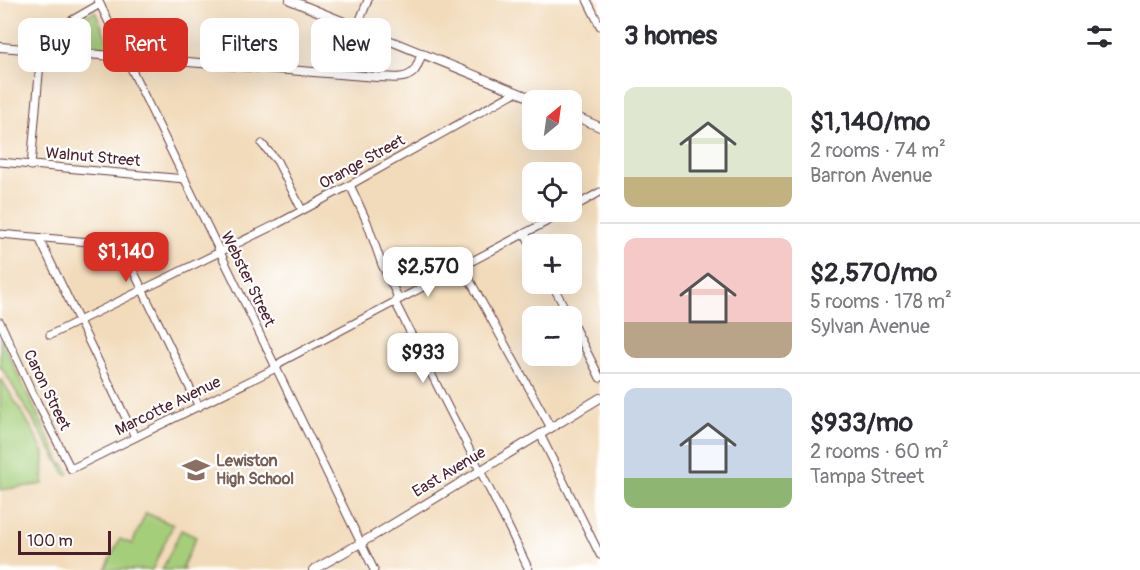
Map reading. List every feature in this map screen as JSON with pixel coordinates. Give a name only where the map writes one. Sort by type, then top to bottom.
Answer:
[{"type":"main road","points":[[290,0],[335,18]]},
{"type":"main road","points":[[391,41],[522,94]]},
{"type":"main road","points":[[0,47],[18,49]]},
{"type":"main road","points":[[188,63],[399,77],[409,75],[414,71],[422,53]]},
{"type":"main road","points":[[582,119],[600,127]]},
{"type":"main road","name":"East Avenue","points":[[313,570],[600,398]]},
{"type":"street","points":[[361,18],[368,0]]},
{"type":"street","points":[[587,0],[600,26]]},
{"type":"street","points":[[73,18],[99,2]]},
{"type":"street","name":"Webster Street","points":[[99,2],[107,18]]},
{"type":"street","points":[[31,166],[39,72]]},
{"type":"street","name":"Webster Street","points":[[133,72],[374,570]]},
{"type":"street","name":"Orange Street","points":[[50,335],[350,185],[516,92]]},
{"type":"street","points":[[262,144],[277,161],[302,210]]},
{"type":"street","name":"Walnut Street","points":[[0,162],[185,178]]},
{"type":"street","points":[[350,185],[368,222],[382,265],[397,295],[395,302],[529,570]]},
{"type":"street","points":[[582,202],[600,192]]},
{"type":"street","name":"Marcotte Avenue","points":[[71,469],[276,368],[281,362],[546,222]]},
{"type":"street","points":[[0,234],[118,245],[123,250],[199,407]]},
{"type":"street","points":[[39,238],[135,437]]},
{"type":"street","points":[[462,266],[551,428]]},
{"type":"street","name":"Caron Street","points":[[0,322],[71,469]]},
{"type":"street","points":[[582,342],[600,378]]},
{"type":"street","points":[[540,434],[600,555]]},
{"type":"green space","points":[[95,11],[103,30],[103,47],[91,46],[91,18],[83,18]]},
{"type":"green space","points":[[0,337],[62,465],[64,464],[69,473],[66,475],[0,368]]},
{"type":"green space","points":[[0,380],[32,429],[44,453],[43,484],[0,490]]},
{"type":"green space","points":[[146,513],[173,525],[152,570],[105,570],[120,539],[132,544]]},
{"type":"green space","points":[[181,530],[196,537],[182,568],[186,570],[162,570]]},
{"type":"place","name":"Lewiston High School","points":[[196,470]]}]
